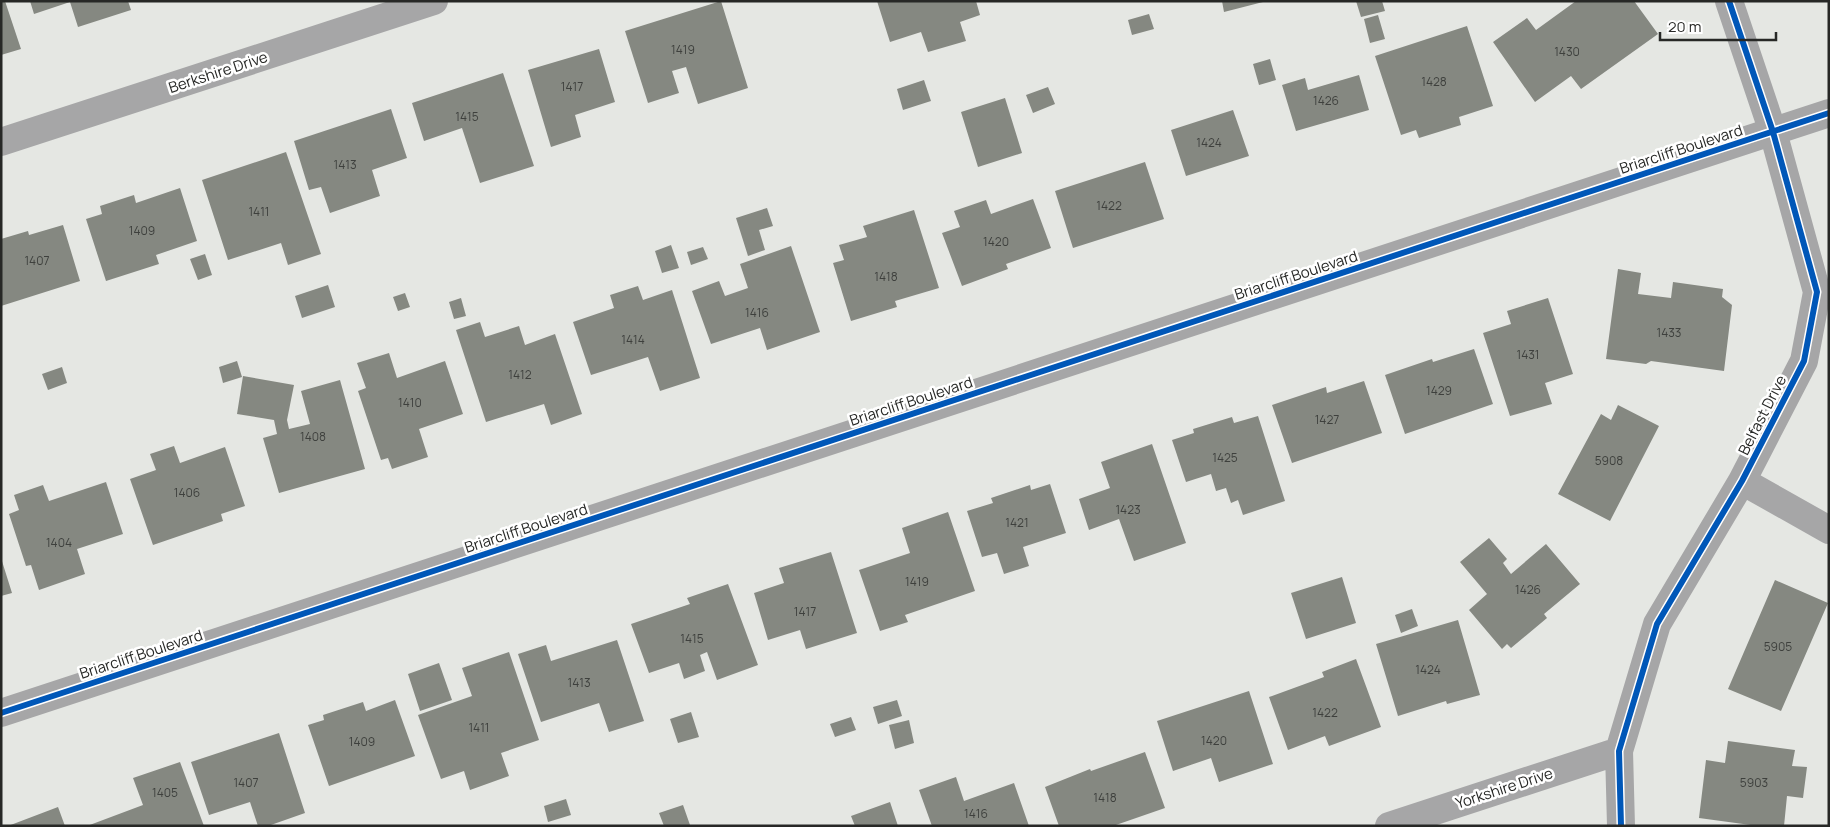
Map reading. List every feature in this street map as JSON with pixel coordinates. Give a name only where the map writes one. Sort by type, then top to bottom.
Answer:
[{"type":"street","name":"Berkshire Drive","points":[[1,142],[434,1]]},
{"type":"street","name":"Belfast Drive","points":[[1621,826],[1619,751],[1657,624],[1742,481],[1804,360],[1817,292],[1773,132],[1729,1]]},
{"type":"street","name":"Briarcliff Boulevard","points":[[1,713],[1829,114]]},
{"type":"street","points":[[1742,481],[1829,530]]},
{"type":"street","name":"Yorkshire Drive","points":[[1389,826],[1619,751]]},
{"type":"building","points":[[1,1],[5,1],[21,49],[1,55]]},
{"type":"building","points":[[30,1],[128,1],[131,10],[78,27],[70,2],[34,14]]},
{"type":"building","points":[[721,1],[748,88],[698,104],[686,67],[672,71],[679,93],[648,103],[625,31]]},
{"type":"building","points":[[877,1],[976,1],[980,15],[960,22],[966,41],[928,52],[921,32],[890,42]]},
{"type":"building","points":[[1222,1],[1263,1],[1263,2],[1224,12]]},
{"type":"building","points":[[1356,1],[1382,1],[1385,11],[1361,17]]},
{"type":"building","points":[[1576,1],[1634,1],[1658,34],[1581,89],[1571,76],[1535,102],[1493,42],[1527,18],[1536,30]]},
{"type":"building","points":[[1149,14],[1154,29],[1132,35],[1128,20]]},
{"type":"building","points":[[1378,15],[1385,39],[1370,43],[1364,19]]},
{"type":"building","points":[[1467,26],[1493,106],[1459,117],[1461,125],[1419,138],[1416,130],[1401,135],[1375,56]]},
{"type":"building","points":[[599,49],[615,102],[575,115],[581,137],[551,147],[528,70]]},
{"type":"building","points":[[1270,59],[1276,80],[1259,85],[1253,64]]},
{"type":"building","points":[[503,73],[534,166],[480,183],[462,128],[424,141],[412,103]]},
{"type":"building","points":[[1359,75],[1369,110],[1296,131],[1282,85],[1305,78],[1308,90]]},
{"type":"building","points":[[924,80],[931,101],[903,110],[897,89]]},
{"type":"building","points":[[1048,87],[1055,104],[1033,113],[1026,95]]},
{"type":"building","points":[[1005,98],[1022,153],[978,167],[961,112]]},
{"type":"building","points":[[391,109],[407,158],[372,170],[380,196],[330,213],[321,187],[309,190],[294,141]]},
{"type":"building","points":[[1233,110],[1249,156],[1186,176],[1171,130]]},
{"type":"building","points":[[286,152],[321,254],[288,265],[281,243],[228,260],[202,180]]},
{"type":"building","points":[[1145,162],[1164,219],[1073,248],[1055,191]]},
{"type":"building","points":[[180,188],[197,241],[156,255],[159,264],[106,281],[86,219],[102,214],[100,206],[134,195],[136,203]]},
{"type":"building","points":[[1033,199],[1051,248],[1006,264],[1008,269],[962,286],[942,233],[960,227],[954,211],[986,200],[991,214]]},
{"type":"building","points":[[767,208],[773,226],[759,230],[765,250],[748,256],[736,218]]},
{"type":"building","points":[[914,210],[939,288],[895,301],[897,307],[851,321],[833,263],[844,260],[839,245],[867,237],[863,226]]},
{"type":"building","points":[[63,225],[80,281],[1,306],[1,239],[28,231],[29,235]]},
{"type":"building","points":[[671,245],[679,268],[662,273],[655,251]]},
{"type":"building","points":[[791,246],[820,332],[767,350],[760,328],[711,344],[692,291],[719,281],[725,296],[748,288],[740,264]]},
{"type":"building","points":[[703,247],[708,259],[691,265],[687,252]]},
{"type":"building","points":[[205,254],[212,275],[198,280],[190,259]]},
{"type":"building","points":[[1618,269],[1641,273],[1638,294],[1671,298],[1673,282],[1723,289],[1722,297],[1732,305],[1724,371],[1651,361],[1646,364],[1606,359]]},
{"type":"building","points":[[328,285],[335,307],[302,318],[295,296]]},
{"type":"building","points":[[638,286],[643,300],[672,290],[700,378],[660,391],[648,357],[591,375],[573,322],[614,308],[610,295]]},
{"type":"building","points":[[405,293],[410,307],[398,311],[393,297]]},
{"type":"building","points":[[461,298],[466,316],[454,319],[449,302]]},
{"type":"building","points":[[1548,298],[1573,374],[1545,383],[1552,404],[1510,416],[1483,333],[1511,324],[1507,311]]},
{"type":"building","points":[[480,322],[485,337],[519,326],[525,345],[555,334],[582,414],[551,425],[544,404],[486,422],[456,330]]},
{"type":"building","points":[[1474,349],[1493,404],[1405,434],[1385,375],[1432,359],[1433,362]]},
{"type":"building","points":[[389,353],[397,378],[445,361],[463,414],[419,429],[428,457],[392,469],[388,458],[381,460],[358,391],[366,388],[357,363]]},
{"type":"building","points":[[237,361],[242,377],[223,383],[219,367]]},
{"type":"building","points":[[62,367],[67,383],[48,390],[42,374]]},
{"type":"building","points":[[243,376],[294,385],[287,420],[289,429],[310,424],[301,391],[340,380],[365,469],[279,493],[263,438],[277,434],[274,420],[237,414]]},
{"type":"building","points":[[1364,381],[1382,433],[1292,463],[1272,405],[1326,387],[1327,393]]},
{"type":"building","points":[[1618,405],[1659,426],[1610,521],[1558,494],[1601,414],[1611,420]]},
{"type":"building","points":[[1258,416],[1285,501],[1243,515],[1238,500],[1231,503],[1226,488],[1216,491],[1211,474],[1186,482],[1172,440],[1194,433],[1193,429],[1232,417],[1234,423]]},
{"type":"building","points":[[1152,444],[1186,543],[1134,561],[1119,519],[1089,530],[1079,499],[1110,488],[1101,462]]},
{"type":"building","points":[[174,446],[180,463],[225,447],[245,506],[221,514],[223,521],[153,545],[130,479],[156,470],[150,454]]},
{"type":"building","points":[[106,482],[123,534],[77,549],[85,574],[39,590],[31,565],[26,566],[9,514],[19,510],[14,495],[43,485],[49,501]]},
{"type":"building","points":[[1050,484],[1066,533],[1023,547],[1029,566],[1004,574],[997,553],[982,557],[967,511],[993,503],[991,498],[1030,485],[1031,490]]},
{"type":"building","points":[[948,512],[975,591],[905,615],[908,622],[880,631],[859,570],[910,553],[902,528]]},
{"type":"building","points":[[1489,538],[1507,559],[1503,563],[1511,574],[1546,544],[1580,584],[1544,614],[1547,618],[1511,648],[1507,644],[1502,649],[1469,610],[1487,594],[1460,562]]},
{"type":"building","points":[[831,552],[857,633],[806,649],[800,630],[768,640],[754,593],[784,583],[779,568]]},
{"type":"building","points":[[1,558],[12,593],[1,596]]},
{"type":"building","points":[[1342,577],[1356,623],[1306,639],[1291,593]]},
{"type":"building","points":[[1775,580],[1828,603],[1781,711],[1728,689]]},
{"type":"building","points":[[728,584],[758,665],[717,680],[707,652],[700,655],[705,671],[684,679],[679,663],[649,673],[631,624],[690,604],[687,598]]},
{"type":"building","points":[[1412,609],[1418,626],[1401,633],[1395,615]]},
{"type":"building","points":[[1458,620],[1480,695],[1447,704],[1446,701],[1398,716],[1376,644]]},
{"type":"building","points":[[617,640],[644,721],[609,732],[599,703],[541,722],[518,654],[546,645],[551,661]]},
{"type":"building","points":[[509,652],[539,740],[501,753],[509,776],[470,790],[464,771],[441,779],[418,715],[472,696],[462,668]]},
{"type":"building","points":[[1356,659],[1381,727],[1329,746],[1325,736],[1288,750],[1269,697],[1324,677],[1322,672]]},
{"type":"building","points":[[439,663],[452,700],[420,711],[408,674]]},
{"type":"building","points":[[1249,691],[1273,764],[1219,782],[1211,758],[1173,771],[1157,721]]},
{"type":"building","points":[[395,700],[415,756],[329,786],[308,725],[324,720],[323,715],[363,702],[366,711]]},
{"type":"building","points":[[897,700],[902,716],[878,724],[873,707]]},
{"type":"building","points":[[691,712],[699,737],[678,743],[670,719]]},
{"type":"building","points":[[851,717],[856,730],[835,737],[830,724]]},
{"type":"building","points":[[909,720],[914,743],[895,749],[889,725]]},
{"type":"building","points":[[279,733],[305,813],[268,826],[258,826],[250,802],[209,815],[191,762]]},
{"type":"building","points":[[1728,741],[1795,750],[1792,766],[1807,767],[1803,798],[1787,796],[1784,826],[1758,826],[1699,818],[1706,760],[1725,763]]},
{"type":"building","points":[[1145,752],[1165,808],[1113,826],[1059,826],[1045,787],[1090,769],[1091,771]]},
{"type":"building","points":[[180,762],[204,826],[87,826],[143,805],[133,778]]},
{"type":"building","points":[[956,777],[964,801],[1014,783],[1029,826],[932,826],[919,790]]},
{"type":"building","points":[[566,799],[571,815],[548,822],[544,806]]},
{"type":"building","points":[[890,802],[898,826],[855,826],[851,816]]},
{"type":"building","points":[[683,805],[690,825],[664,826],[659,813]]},
{"type":"building","points":[[58,807],[65,826],[8,826]]},
{"type":"cycle path","points":[[1621,826],[1619,751],[1657,624],[1742,481],[1804,361],[1817,292],[1773,132],[1729,1]]},
{"type":"cycle path","points":[[1,713],[1829,113]]}]
